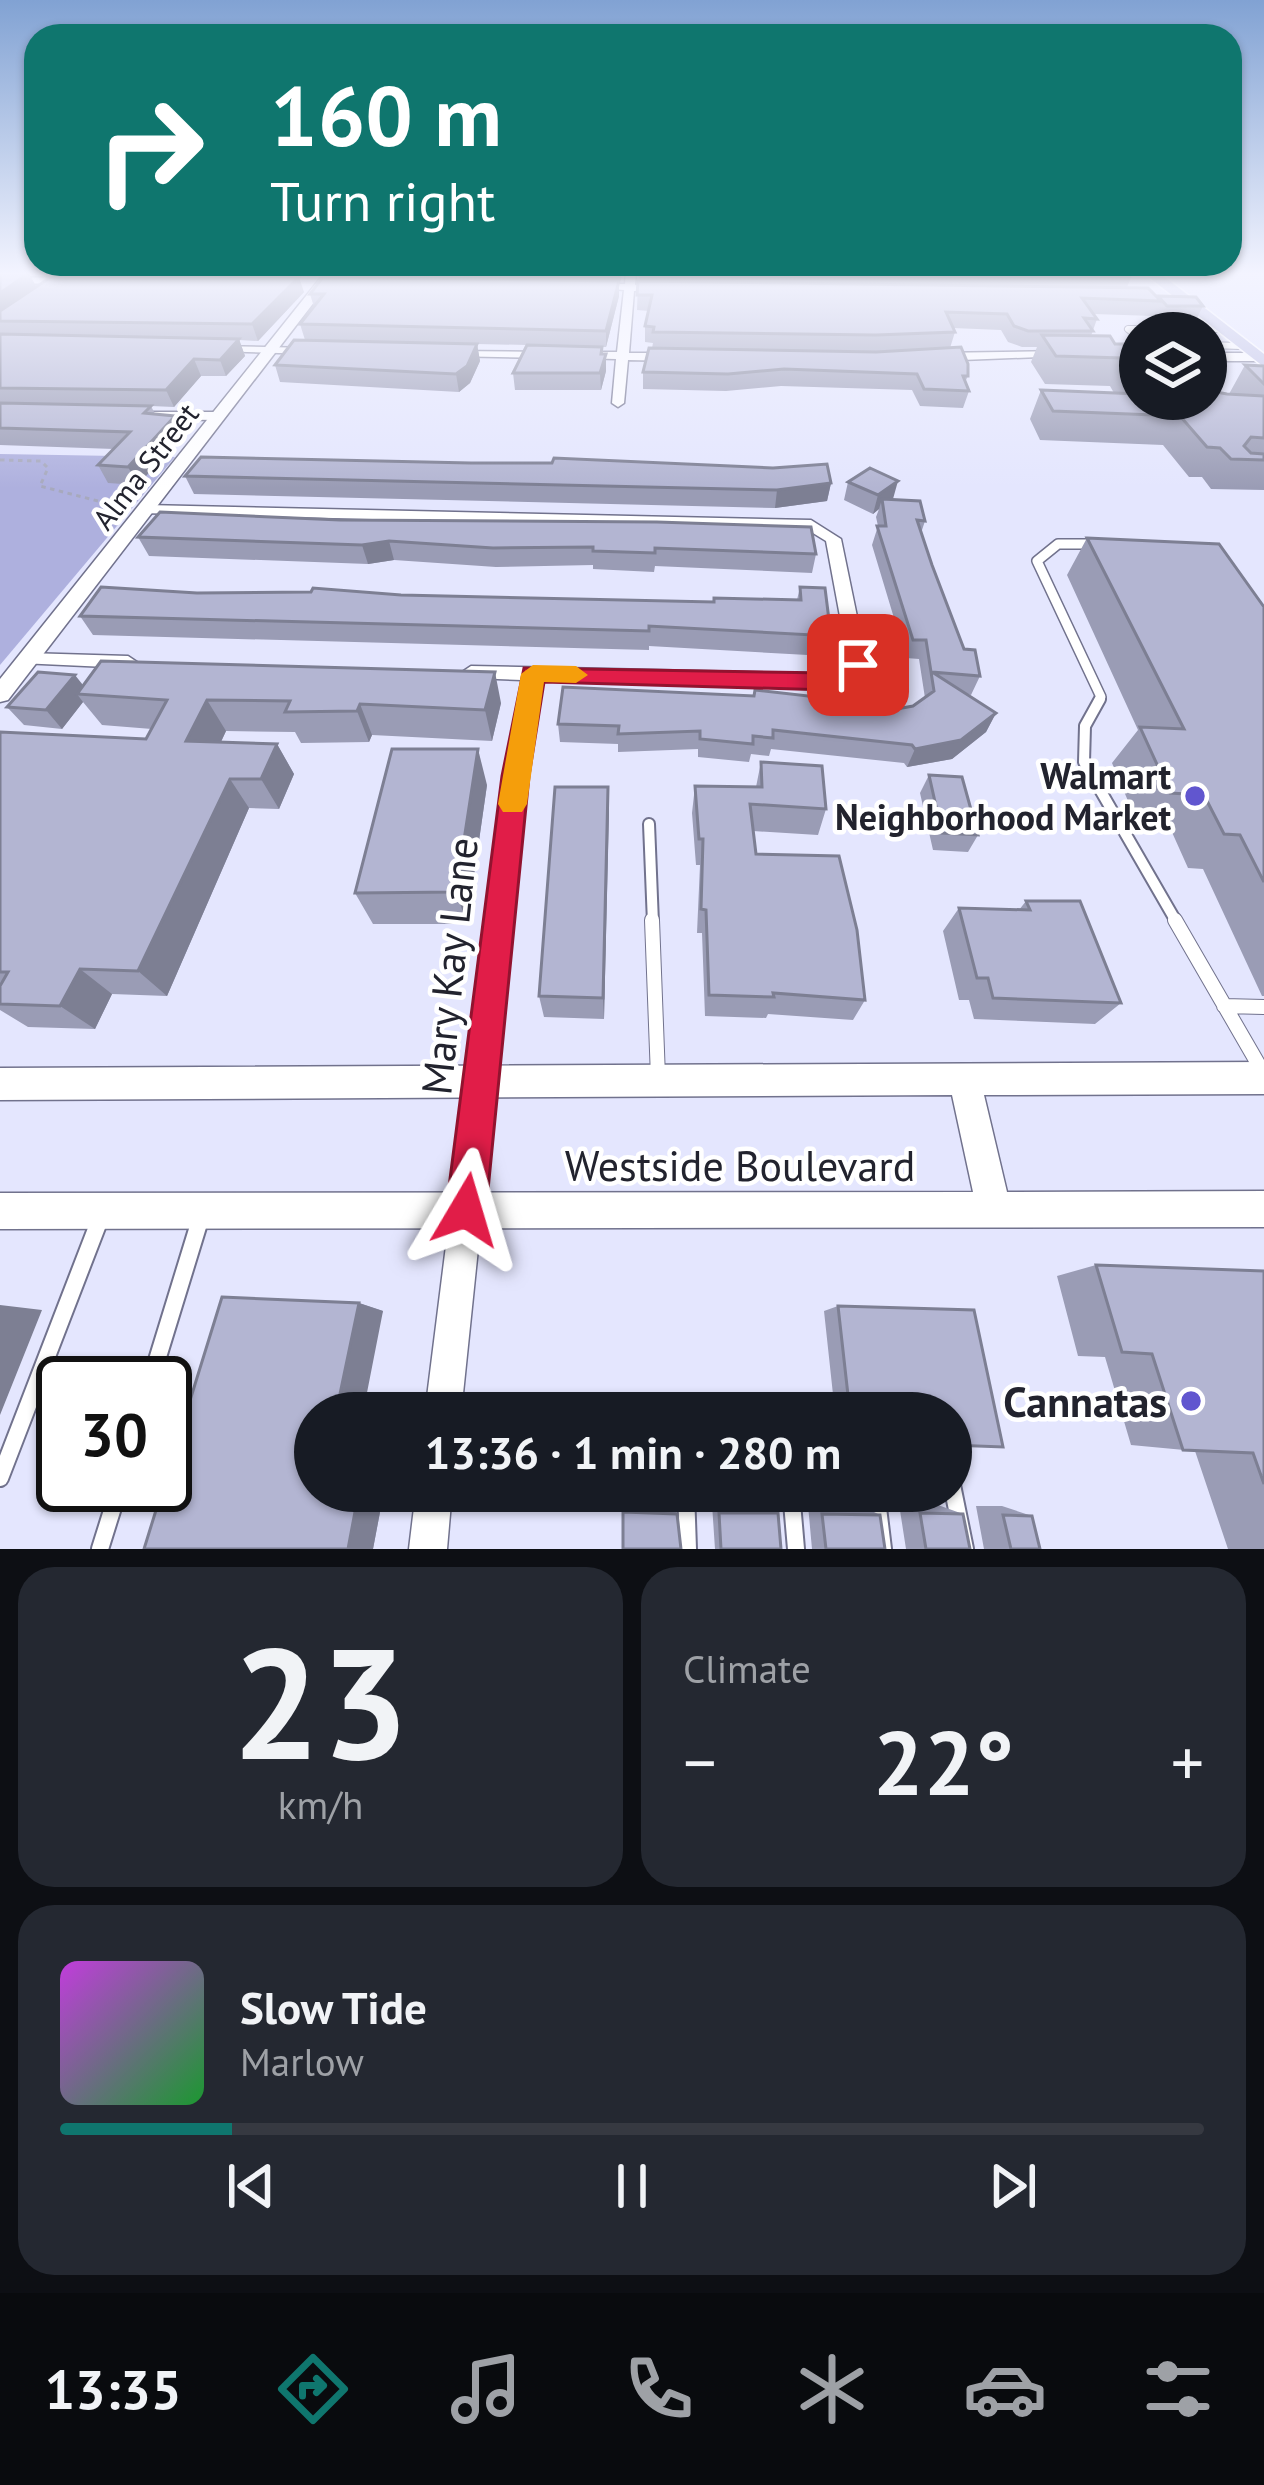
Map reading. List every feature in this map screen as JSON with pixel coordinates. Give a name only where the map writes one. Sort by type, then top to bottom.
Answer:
[{"type":"main road","points":[[1239,343],[1261,360]]},
{"type":"street","name":"Alma Street","points":[[0,694],[276,343]]},
{"type":"street","points":[[618,403],[624,343]]},
{"type":"street","points":[[199,349],[339,351]]},
{"type":"street","points":[[431,353],[691,357]]},
{"type":"street","points":[[912,359],[1078,355]]},
{"type":"street","points":[[1227,358],[1261,360]]},
{"type":"street","points":[[109,414],[218,416]]},
{"type":"street","points":[[146,510],[805,524],[824,530],[833,539],[858,665],[847,680],[439,671]]},
{"type":"street","points":[[27,659],[159,663]]},
{"type":"street","name":"Mary Kay Lane","points":[[445,1392],[516,776],[533,674]]},
{"type":"street","points":[[0,1084],[1264,1076]]},
{"type":"street","points":[[964,1078],[994,1210]]},
{"type":"street","name":"Westside Boulevard","points":[[0,1211],[1264,1209]]},
{"type":"street","points":[[428,1549],[432,1512]]},
{"type":"lane","points":[[1227,346],[1242,346]]},
{"type":"lane","points":[[1114,545],[1058,544],[1037,561],[1101,698],[1085,726],[1084,762],[1264,1076]]},
{"type":"lane","points":[[650,824],[658,1080]]},
{"type":"lane","points":[[1225,1006],[1264,1007]]},
{"type":"lane","points":[[0,1478],[104,1211]]},
{"type":"lane","points":[[158,1356],[202,1212]]},
{"type":"lane","points":[[100,1549],[112,1512]]},
{"type":"lane","points":[[687,1512],[688,1549]]},
{"type":"lane","points":[[793,1512],[796,1549]]},
{"type":"lane","points":[[879,1512],[884,1549]]},
{"type":"lane","points":[[957,1512],[965,1549]]},
{"type":"path","points":[[0,460],[41,461],[48,468],[40,486],[55,493],[101,496],[125,509],[146,510]]},
{"type":"shaded area","points":[[0,454],[175,457],[0,665]]},
{"type":"building","points":[[0,343],[235,343],[220,360],[194,359],[166,390],[0,388]]},
{"type":"building","points":[[292,343],[477,344],[467,366],[456,374],[275,365]]},
{"type":"building","points":[[1048,343],[1119,344],[1119,358],[1056,356]]},
{"type":"building","points":[[527,345],[602,347],[601,354],[606,354],[600,373],[513,373]]},
{"type":"building","points":[[961,347],[968,364],[968,376],[963,376],[969,391],[924,389],[917,374],[784,369],[728,374],[643,372],[649,348],[876,352]]},
{"type":"building","points":[[1245,365],[1264,366],[1264,384]]},
{"type":"building","points":[[1041,390],[1119,393],[1119,414],[1053,411]]},
{"type":"building","points":[[1227,394],[1264,396],[1264,438],[1251,437],[1244,446],[1251,453],[1264,454],[1264,460],[1231,459],[1220,448],[1207,447],[1183,420],[1227,420]]},
{"type":"building","points":[[0,403],[151,406],[144,413],[175,416],[128,467],[98,465],[130,432],[0,428]]},
{"type":"building","points":[[201,457],[471,463],[552,463],[554,458],[773,468],[827,464],[831,483],[777,490],[185,476]]},
{"type":"building","points":[[870,468],[898,481],[878,495],[848,482]]},
{"type":"building","points":[[882,499],[920,501],[925,521],[917,520],[932,565],[964,649],[975,650],[980,676],[932,672],[996,713],[961,740],[915,749],[773,730],[773,738],[753,736],[753,744],[700,739],[700,731],[618,734],[619,726],[558,724],[563,687],[754,696],[755,690],[879,704],[880,712],[913,706],[934,691],[926,640],[913,640],[877,526],[886,526]]},
{"type":"building","points":[[160,512],[340,520],[811,527],[816,554],[138,537]]},
{"type":"building","points":[[1087,538],[1219,544],[1264,607],[1264,882],[1240,835],[1224,834],[1204,795],[1170,793],[1140,727],[1184,729]]},
{"type":"building","points":[[101,587],[197,593],[311,592],[313,588],[401,595],[714,602],[714,598],[801,600],[800,587],[825,588],[831,636],[649,626],[649,631],[80,616]]},
{"type":"building","points":[[101,661],[495,672],[485,710],[360,704],[357,711],[285,712],[290,701],[207,700],[186,741],[277,744],[261,779],[230,779],[138,971],[80,969],[60,1006],[0,1004],[0,986],[8,972],[0,972],[0,732],[146,739],[167,700],[77,694]]},
{"type":"building","points":[[38,672],[75,675],[46,710],[7,707]]},
{"type":"building","points":[[392,749],[478,749],[456,892],[355,893]]},
{"type":"building","points":[[761,762],[822,766],[826,809],[750,804],[756,854],[839,856],[857,930],[865,1000],[773,993],[774,997],[709,995],[706,910],[701,909],[703,839],[699,839],[695,786],[762,787]]},
{"type":"building","points":[[929,775],[962,777],[978,835],[942,833]]},
{"type":"building","points":[[555,787],[608,787],[603,998],[539,996]]},
{"type":"building","points":[[1026,901],[1080,901],[1121,1003],[993,998],[988,978],[977,978],[959,908],[1030,910]]},
{"type":"building","name":"Cannatas","points":[[1096,1265],[1264,1271],[1264,1484],[1253,1453],[1183,1450],[1152,1354],[1122,1352]]},
{"type":"building","points":[[222,1297],[359,1303],[340,1392],[294,1392],[294,1512],[355,1512],[348,1549],[144,1549],[155,1512],[192,1512],[192,1394]]},
{"type":"building","points":[[838,1306],[974,1310],[1003,1447],[972,1446],[972,1392],[848,1392]]},
{"type":"building","points":[[623,1512],[677,1514],[681,1549],[623,1549]]},
{"type":"building","points":[[719,1513],[778,1513],[781,1549],[721,1549]]},
{"type":"building","points":[[920,1513],[963,1514],[970,1549],[926,1549]]},
{"type":"building","points":[[822,1514],[880,1515],[885,1549],[826,1549]]},
{"type":"building","points":[[1003,1515],[1032,1516],[1040,1549],[1011,1549]]},
{"type":"slow traffic","points":[[512,804],[533,674],[576,675]]},
{"type":"place","name":"Walmart Neighborhood Market","points":[[1195,796]]},
{"type":"place","name":"Cannatas","points":[[1191,1401]]},
{"type":"route","points":[[466,1210],[516,776],[533,674],[829,681],[847,680],[858,665]]}]
